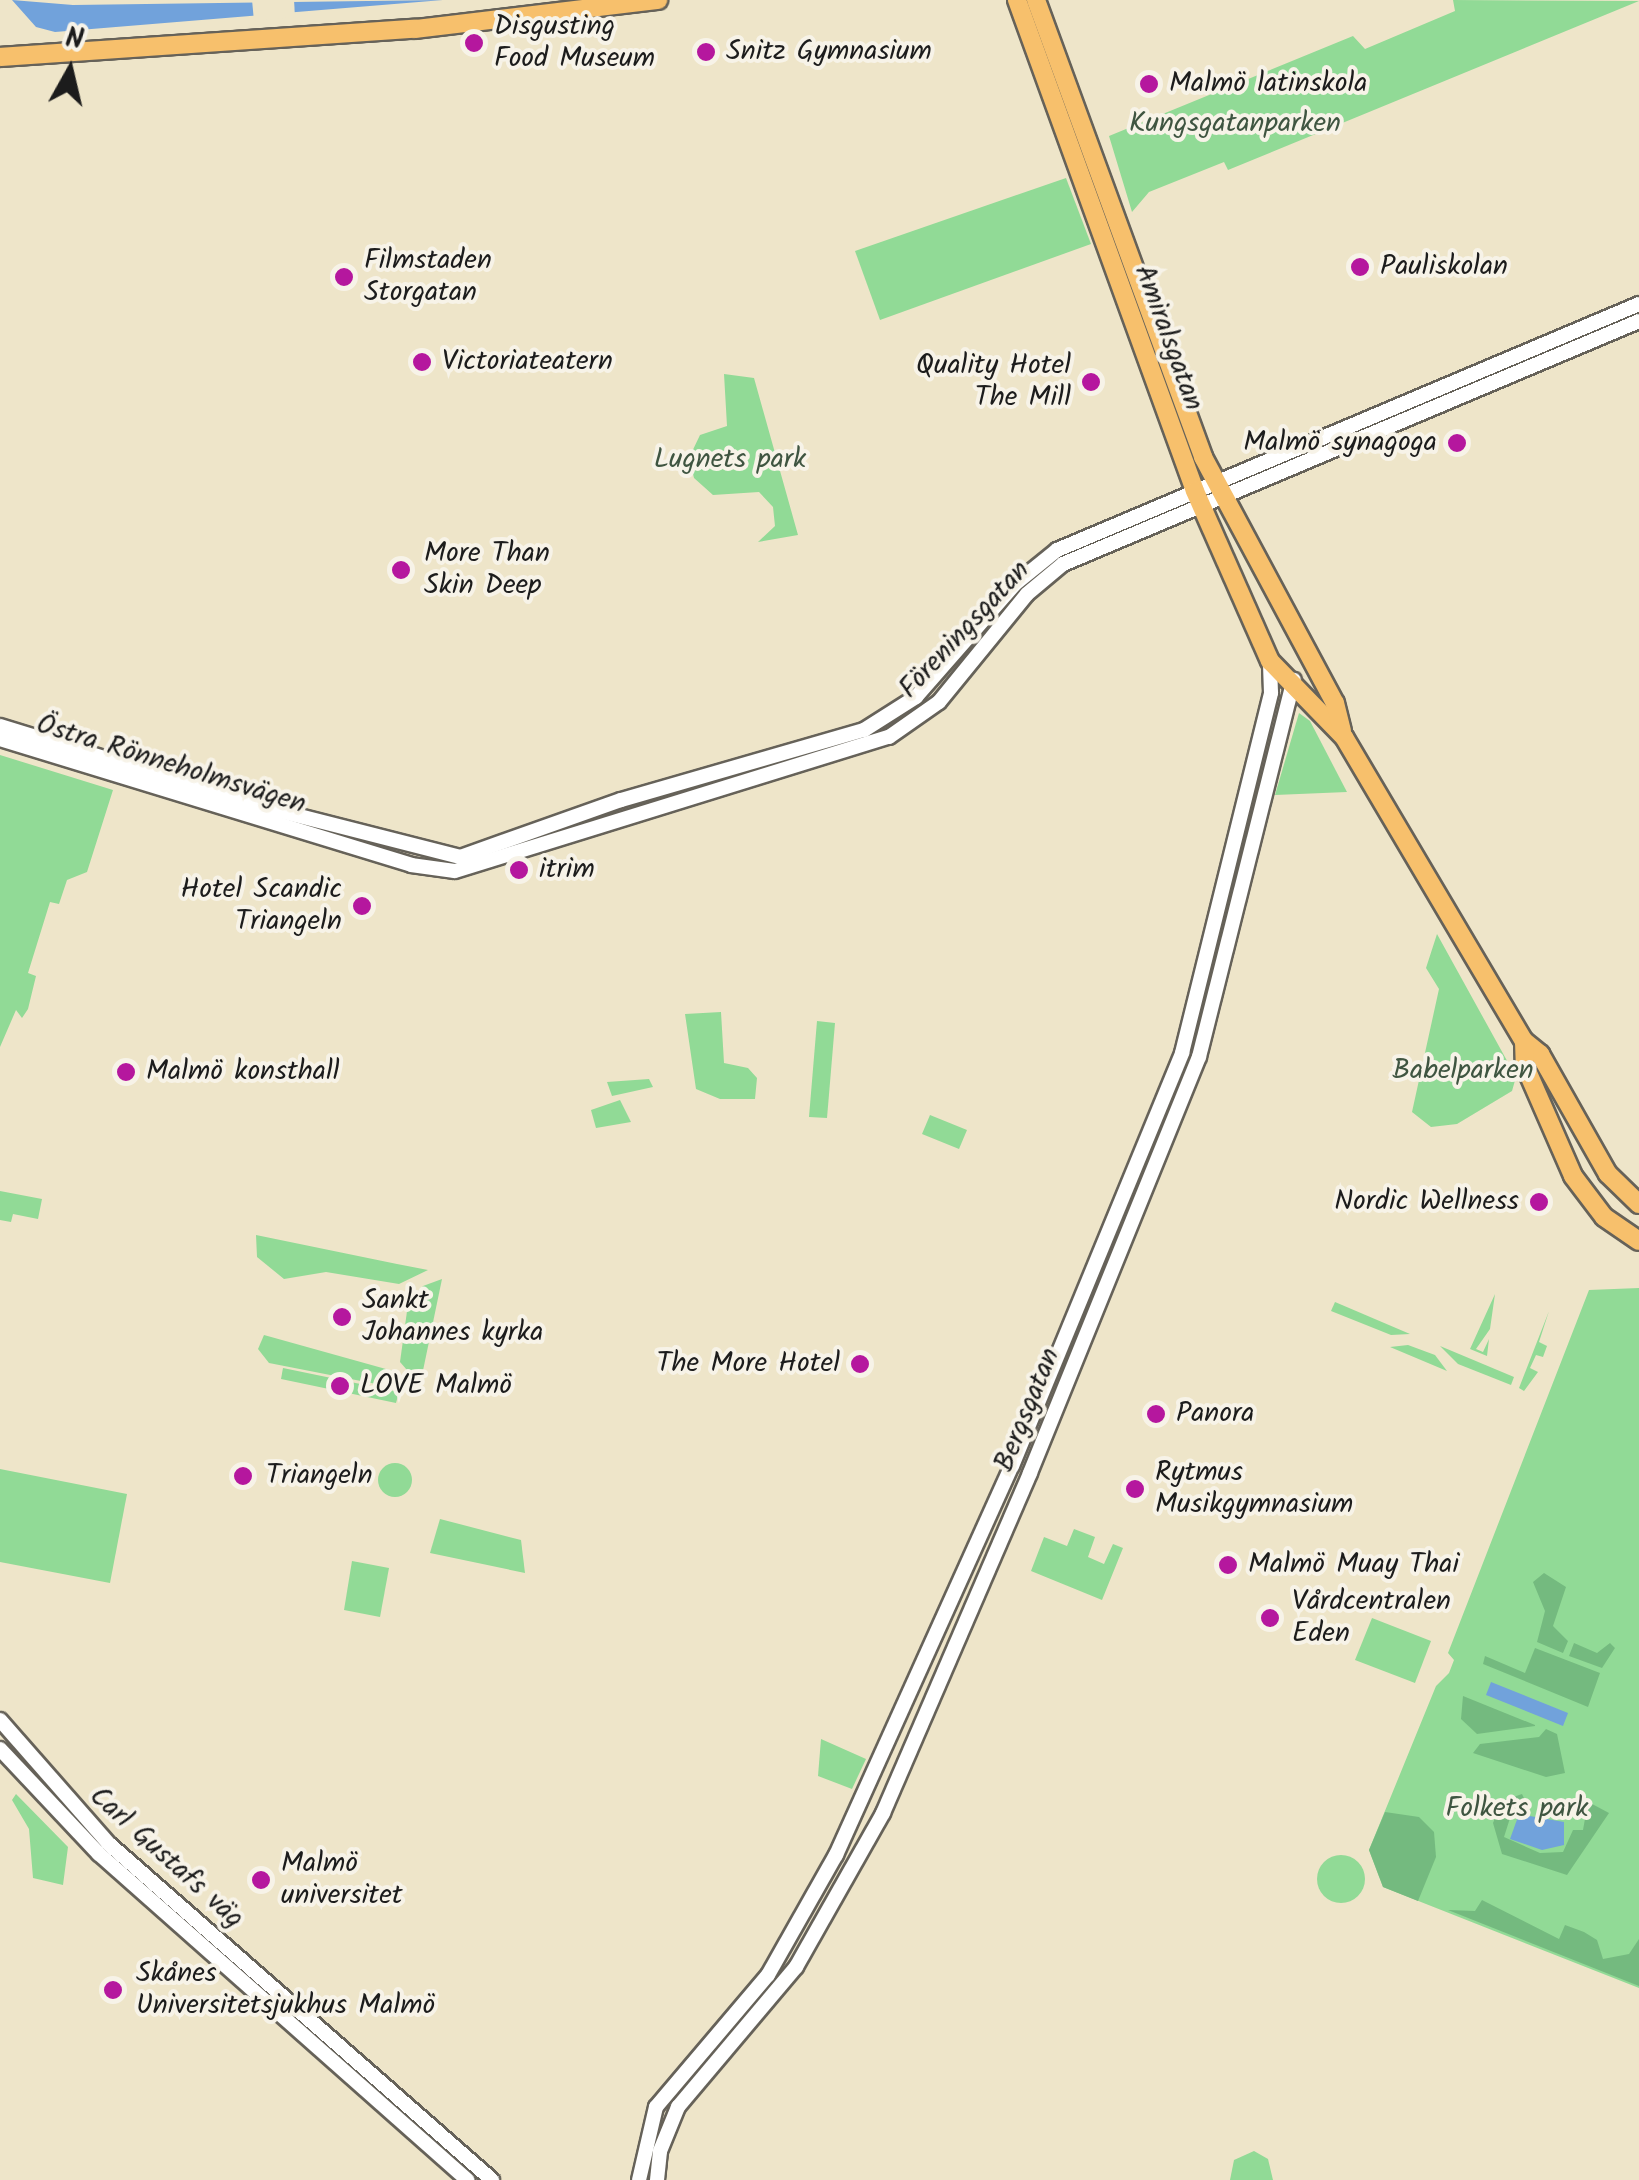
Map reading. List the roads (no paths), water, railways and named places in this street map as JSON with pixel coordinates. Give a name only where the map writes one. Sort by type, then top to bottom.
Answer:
[{"type":"main road","points":[[0,57],[436,27],[658,0]]},
{"type":"main road","name":"Amiralsgatan","points":[[1017,0],[1198,499],[1270,661],[1294,680],[1344,736],[1524,1041],[1546,1062],[1608,1174],[1639,1204]]},
{"type":"main road","name":"Amiralsgatan","points":[[1036,0],[1220,489],[1296,641],[1334,704],[1344,736]]},
{"type":"main road","name":"Amiralsgatan","points":[[1294,680],[1296,641]]},
{"type":"main road","name":"Amiralsgatan","points":[[1524,1041],[1525,1066],[1573,1176],[1604,1217],[1639,1241]]},
{"type":"street","name":"Föreningsgatan","points":[[326,839],[420,867],[470,868],[889,736],[939,702],[1028,594],[1063,564],[1220,489],[1639,304]]},
{"type":"street","name":"Föreningsgatan","points":[[1220,489],[1639,321]]},
{"type":"street","name":"Föreningsgatan","points":[[311,817],[444,856],[475,853],[621,800],[864,730],[916,698],[1016,584],[1056,550],[1198,499]]},
{"type":"street","name":"Bergsgatan","points":[[639,2180],[646,2133],[679,2076],[745,2008],[786,1950],[873,1781],[1012,1466],[1182,1053],[1272,693],[1270,661]]},
{"type":"street","name":"Bergsgatan","points":[[658,2180],[660,2151],[682,2100],[769,2002],[835,1902],[883,1813],[1016,1506],[1199,1056],[1294,680]]},
{"type":"street","name":"Östra Rönneholmsvägen","points":[[0,726],[311,817]]},
{"type":"street","name":"Östra Rönneholmsvägen","points":[[0,739],[326,839]]},
{"type":"street","name":"Carl Gustafs väg","points":[[0,1720],[108,1844],[492,2180]]},
{"type":"street","name":"Carl Gustafs väg","points":[[0,1749],[99,1854],[468,2180]]},
{"type":"water","points":[[12,0],[73,5],[443,0],[55,32],[36,27]]},
{"type":"water","points":[[1491,1682],[1568,1713],[1563,1726],[1486,1695]]},
{"type":"water","points":[[1519,1814],[1564,1822],[1564,1845],[1542,1850],[1510,1839]]},
{"type":"place","name":"Disgusting Food Museum","points":[[474,43]]},
{"type":"place","name":"Snitz Gymnasium","points":[[706,52]]},
{"type":"place","name":"Malmö latinskola","points":[[1149,84]]},
{"type":"place","name":"Pauliskolan","points":[[1360,267]]},
{"type":"place","name":"Filmstaden Storgatan","points":[[344,277]]},
{"type":"place","name":"Victoriateatern","points":[[422,362]]},
{"type":"place","name":"Quality Hotel The Mill","points":[[1091,382]]},
{"type":"place","name":"Malmö synagoga","points":[[1457,443]]},
{"type":"place","name":"More Than Skin Deep","points":[[401,570]]},
{"type":"place","name":"itrim","points":[[519,870]]},
{"type":"place","name":"Hotel Scandic Triangeln","points":[[362,906]]},
{"type":"place","name":"Malmö konsthall","points":[[126,1072]]},
{"type":"place","name":"Nordic Wellness","points":[[1539,1202]]},
{"type":"place","name":"Sankt Johannes kyrka","points":[[342,1317]]},
{"type":"place","name":"The More Hotel","points":[[860,1364]]},
{"type":"place","name":"LOVE Malmö","points":[[340,1386]]},
{"type":"place","name":"Panora","points":[[1156,1414]]},
{"type":"place","name":"Triangeln","points":[[243,1476]]},
{"type":"place","name":"Rytmus Musikgymnasium","points":[[1135,1489]]},
{"type":"place","name":"Malmö Muay Thai","points":[[1228,1565]]},
{"type":"place","name":"Vårdcentralen Eden","points":[[1270,1618]]},
{"type":"place","name":"Malmö universitet","points":[[261,1880]]},
{"type":"place","name":"Skånes Universitetsjukhus Malmö","points":[[113,1990]]},
{"type":"park label","name":"Kungsgatanparken","points":[[1235,124]]},
{"type":"park label","name":"Lugnets park","points":[[730,460]]},
{"type":"park label","name":"Babelparken","points":[[1463,1071]]},
{"type":"park label","name":"Folkets park","points":[[1517,1809]]}]
